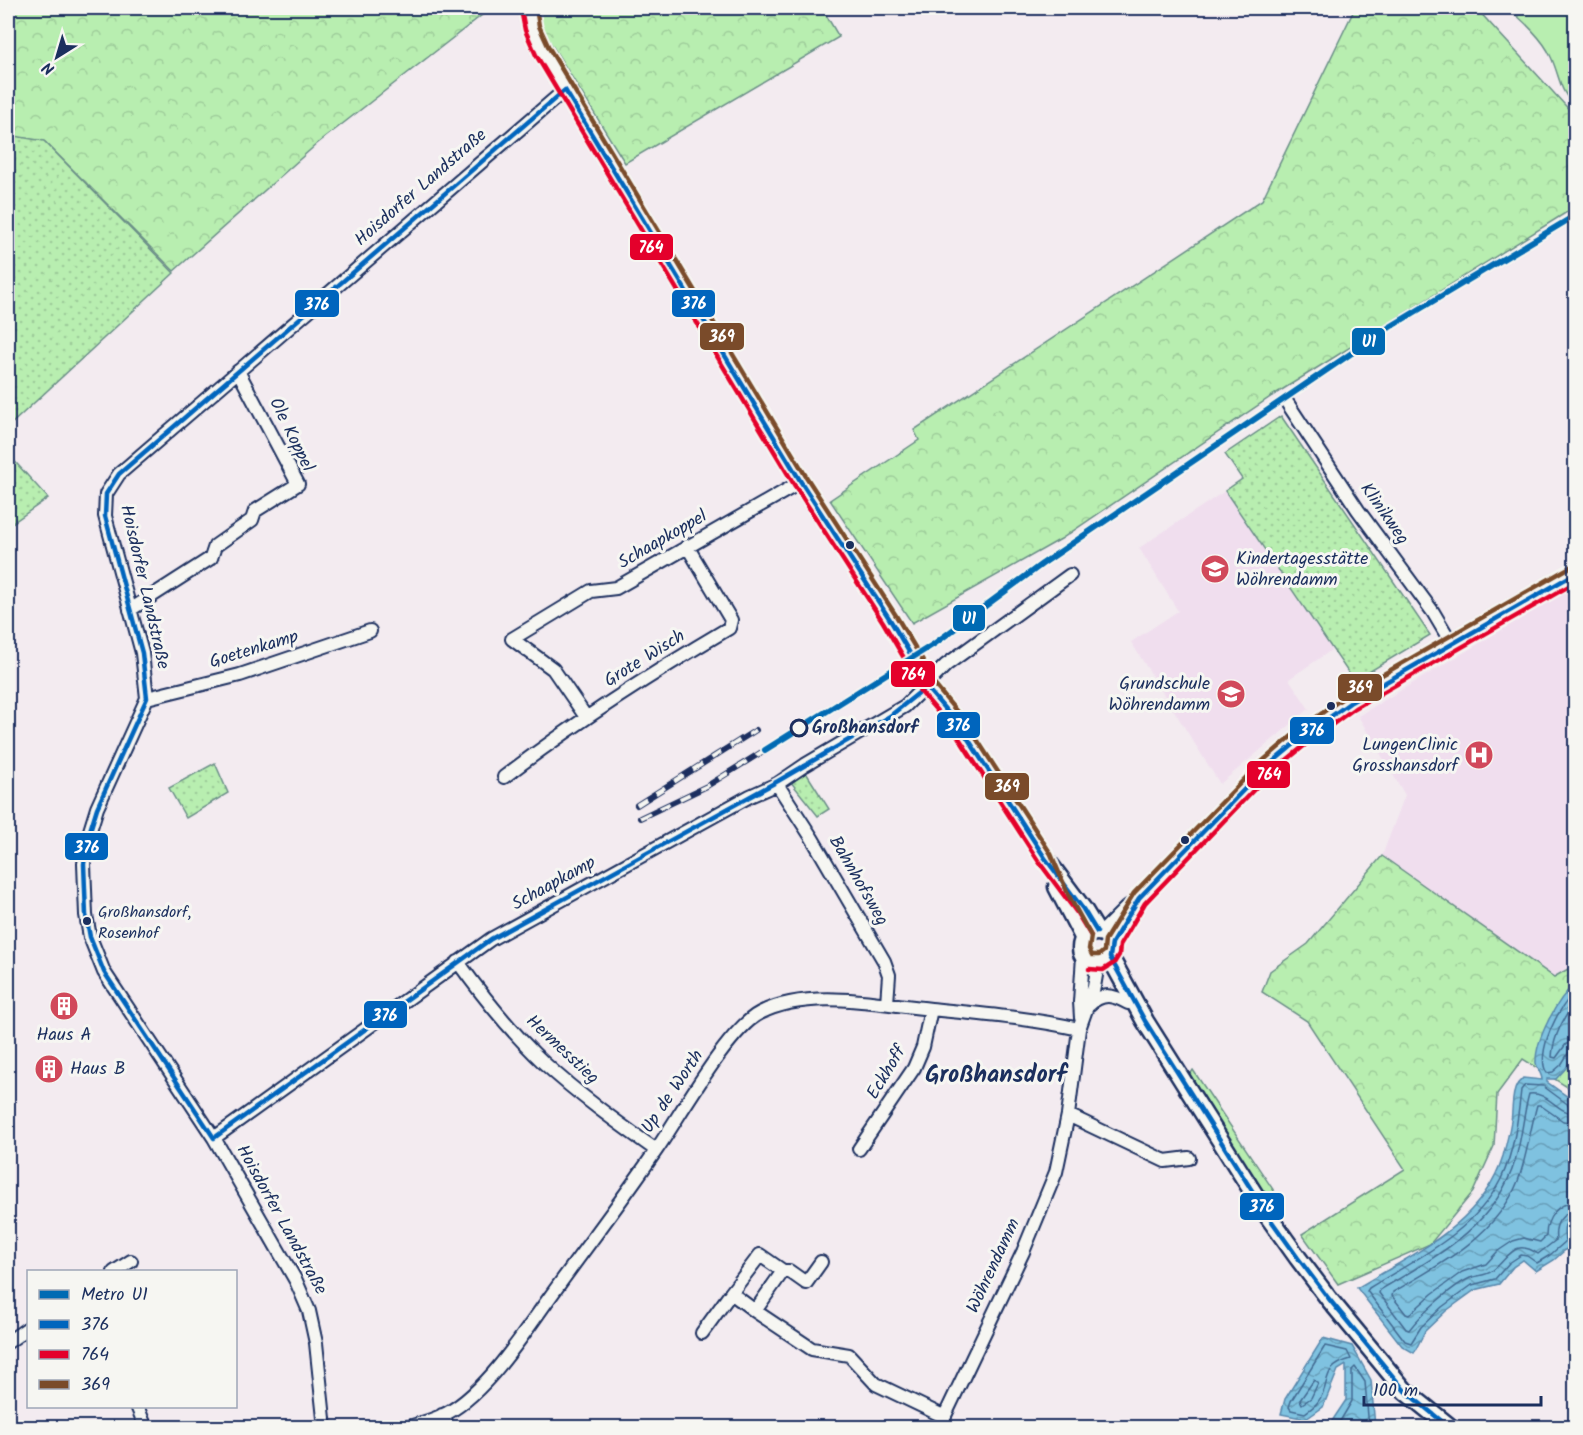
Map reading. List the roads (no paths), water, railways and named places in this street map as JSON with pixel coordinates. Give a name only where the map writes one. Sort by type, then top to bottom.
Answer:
[{"type":"main road","points":[[528,8],[532,28],[542,51],[801,482],[889,618],[918,667],[926,687],[961,728],[1045,858],[1083,909],[1098,948],[1128,1003],[1145,1021]]},
{"type":"main road","points":[[1098,948],[1268,1216],[1323,1291],[1405,1391],[1451,1428]]},
{"type":"street","name":"Hoisdorfer Landstraße","points":[[325,1428],[316,1343],[309,1311],[281,1252],[214,1138],[104,972],[90,937],[86,915],[84,864],[88,837],[97,808],[147,698],[142,653],[108,530],[104,505],[106,494],[119,474],[566,90]]},
{"type":"street","name":"Ole Koppel","points":[[130,610],[211,558],[215,546],[252,520],[255,512],[298,484],[238,371]]},
{"type":"street","name":"Klinikweg","points":[[1288,404],[1358,510],[1433,612],[1452,644]]},
{"type":"street","name":"Schaapkoppel","points":[[586,717],[553,669],[512,639],[591,591],[616,588],[801,482]]},
{"type":"street","name":"Grote Wisch","points":[[504,777],[586,717],[729,628],[731,620],[687,546]]},
{"type":"street","name":"Wöhrendamm","points":[[942,1422],[1056,1172],[1068,1115],[1080,1023],[1080,1002],[1098,948],[1139,898],[1262,771],[1305,735],[1351,702],[1575,573]]},
{"type":"street","name":"Schaapkamp","points":[[214,1138],[491,939],[750,796],[777,784],[905,706],[946,665],[1070,575]]},
{"type":"street","name":"Goetenkamp","points":[[147,698],[240,675],[369,632]]},
{"type":"street","name":"Bahnhofsweg","points":[[777,784],[824,858],[884,961],[889,975],[887,1003]]},
{"type":"street","name":"Wöhrendamm","points":[[1080,1023],[1089,1005],[1098,948]]},
{"type":"street","name":"Hermesstieg","points":[[458,962],[496,1012],[545,1064],[615,1121],[656,1150]]},
{"type":"street","points":[[1089,1005],[1097,998],[1110,995],[1128,1003]]},
{"type":"street","name":"Up de Worth","points":[[406,1428],[442,1415],[462,1403],[480,1387],[522,1338],[738,1030],[760,1013],[810,1000],[843,1000],[1080,1023]]},
{"type":"street","name":"Eckhoff","points":[[859,1149],[914,1068],[923,1047],[931,1009]]},
{"type":"street","points":[[1068,1115],[1165,1161],[1189,1158]]},
{"type":"street","points":[[702,1333],[760,1255],[806,1283],[821,1263]]},
{"type":"street","points":[[117,1270],[131,1262]]},
{"type":"street","points":[[755,1311],[783,1271]]},
{"type":"street","points":[[731,1293],[812,1349],[849,1355],[876,1384],[942,1422]]},
{"type":"street","points":[[8,1342],[27,1329]]},
{"type":"street","points":[[137,1408],[147,1428]]},
{"type":"street","points":[[442,1415],[449,1428]]},
{"type":"water","points":[[1575,984],[1575,1052],[1566,1068],[1556,1079],[1547,1079],[1547,1082],[1575,1102],[1575,1222],[1568,1230],[1572,1244],[1554,1260],[1536,1271],[1523,1260],[1513,1267],[1499,1284],[1475,1290],[1446,1311],[1425,1331],[1414,1353],[1402,1346],[1357,1288],[1443,1235],[1479,1201],[1493,1180],[1503,1156],[1512,1117],[1515,1089],[1523,1078],[1542,1080],[1536,1063],[1543,1031],[1555,1009]]},
{"type":"water","points":[[1323,1338],[1352,1346],[1371,1380],[1375,1427],[1328,1427],[1346,1400],[1346,1365],[1338,1370],[1323,1407],[1306,1419],[1281,1414],[1285,1399]]},
{"type":"railway","points":[[637,805],[756,730]]},
{"type":"railway","points":[[640,818],[707,786],[765,750]]},
{"type":"metro line","name":"U1","points":[[765,750],[934,644],[1042,564],[1390,327],[1576,215]]},
{"type":"place","name":"Kindertagesstätte Wöhrendamm","points":[[1215,569]]},
{"type":"place","name":"Grundschule Wöhrendamm","points":[[1231,694]]},
{"type":"place","name":"Großhansdorf","points":[[799,728]]},
{"type":"place","name":"LungenClinic Grosshansdorf","points":[[1479,755]]},
{"type":"place","name":"Großhansdorf, Rosenhof","points":[[87,921]]},
{"type":"place","name":"Haus A","points":[[64,1006]]},
{"type":"place","name":"Haus B","points":[[49,1069]]},
{"type":"district","name":"Großhansdorf","points":[[996,1075]]}]
